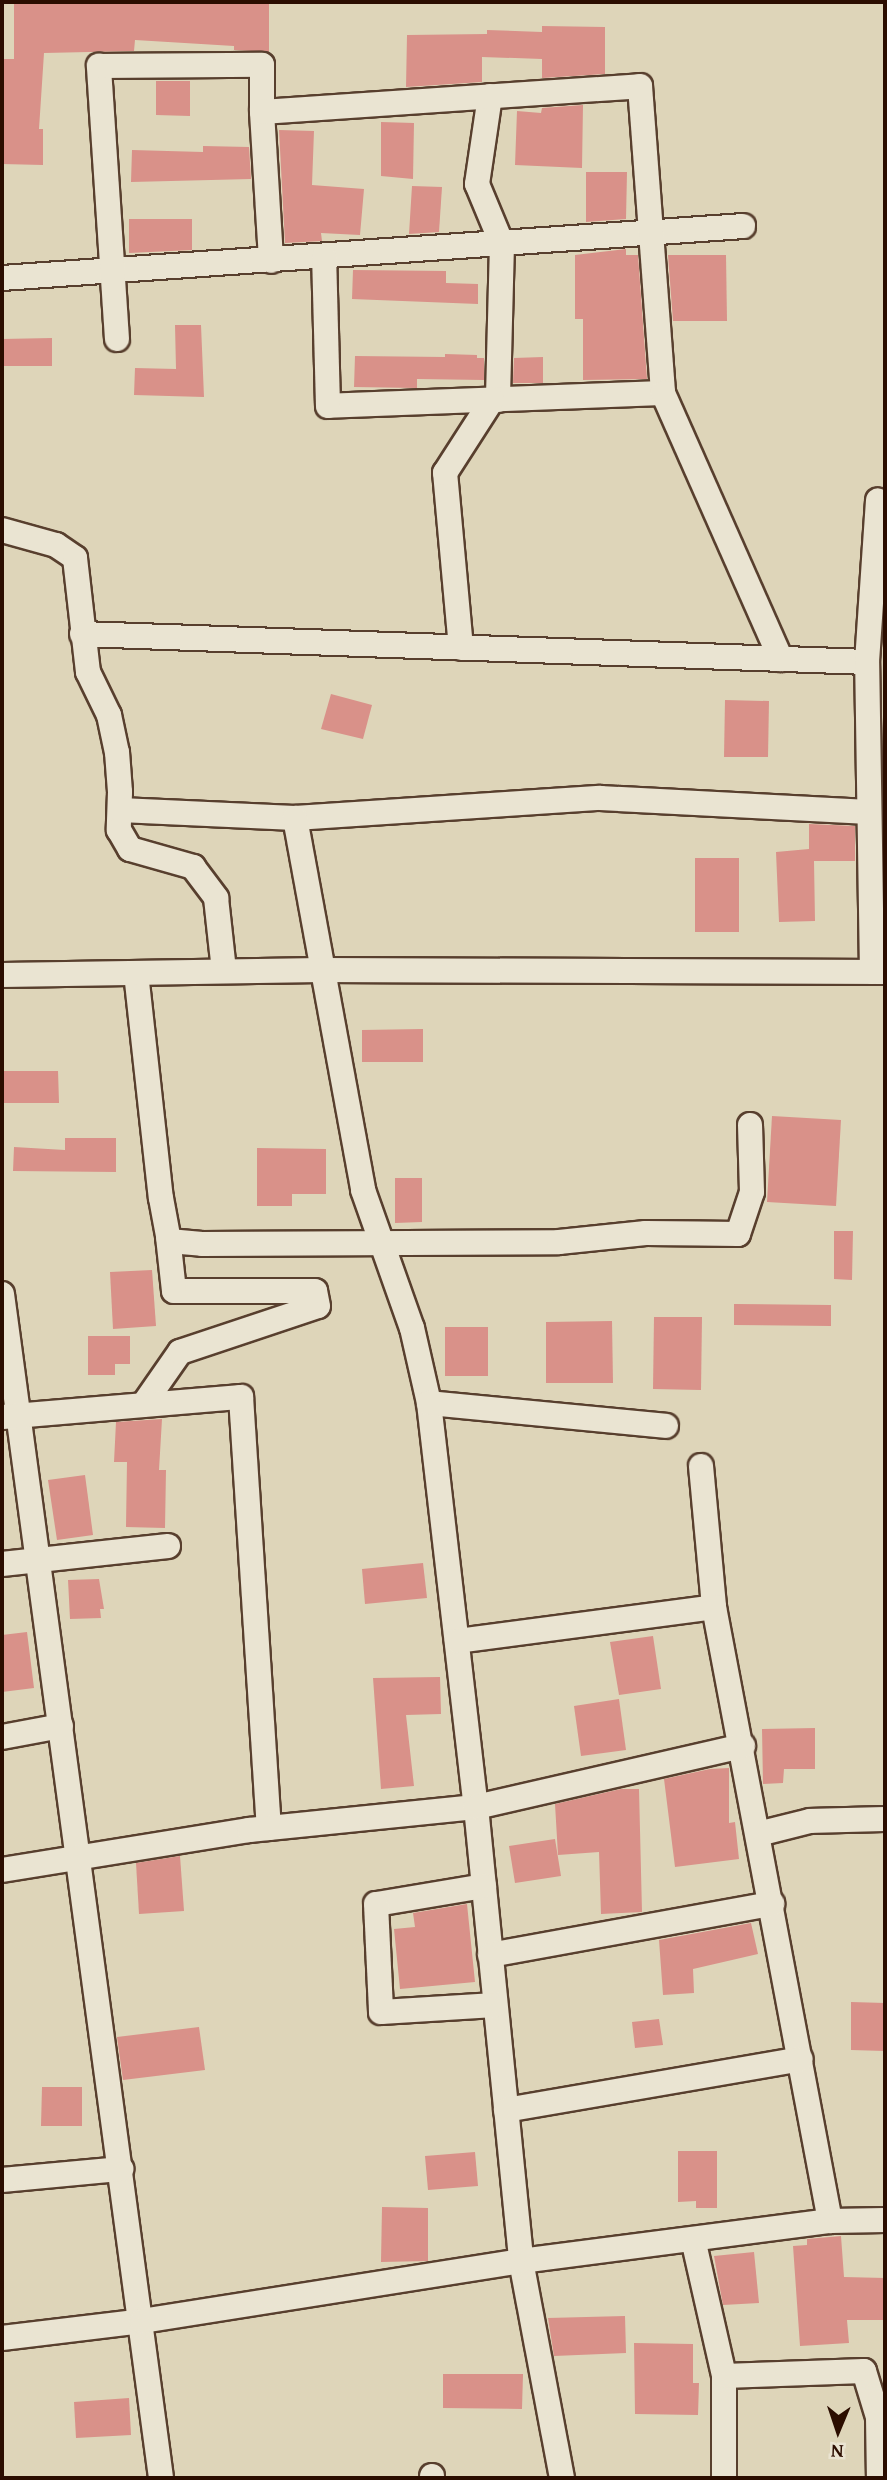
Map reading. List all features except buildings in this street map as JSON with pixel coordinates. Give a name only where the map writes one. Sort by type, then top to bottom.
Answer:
[{"type":"street","points":[[117,339],[99,66],[262,65],[262,112],[271,261]]},
{"type":"street","points":[[262,112],[640,86],[663,393],[781,659]]},
{"type":"street","points":[[461,648],[445,473],[495,400],[502,244],[477,184],[490,96]]},
{"type":"street","points":[[2,278],[743,226]]},
{"type":"street","points":[[324,257],[328,406],[663,393]]},
{"type":"street","points":[[2,975],[321,970],[879,972],[869,812],[867,662],[878,500]]},
{"type":"street","points":[[2,530],[56,545],[75,558],[88,673],[109,715],[117,752],[119,830],[130,849],[193,866],[216,898],[224,971]]},
{"type":"street","points":[[82,634],[867,662]]},
{"type":"street","points":[[120,810],[295,818],[600,798],[869,812]]},
{"type":"street","points":[[295,818],[363,1190],[412,1328],[429,1403],[476,1807],[521,2261],[562,2478]]},
{"type":"street","points":[[136,973],[174,1291],[315,1291],[318,1306],[180,1352],[143,1405]]},
{"type":"street","points":[[168,1237],[169,1241],[202,1244],[382,1244],[559,1242],[646,1233],[738,1234],[752,1192],[750,1125]]},
{"type":"street","points":[[2,1294],[10,1416],[37,1558],[61,1726],[161,2478]]},
{"type":"street","points":[[10,1416],[241,1397],[269,1829]]},
{"type":"street","points":[[429,1403],[666,1426]]},
{"type":"street","points":[[701,1466],[714,1607],[743,1746],[830,2221]]},
{"type":"street","points":[[2,1564],[37,1558],[168,1546]]},
{"type":"street","points":[[457,1641],[714,1607]]},
{"type":"street","points":[[2,1737],[61,1726]]},
{"type":"street","points":[[2,1870],[269,1829],[476,1807],[743,1746]]},
{"type":"street","points":[[758,1834],[810,1821],[885,1819]]},
{"type":"street","points":[[484,1885],[376,1904],[381,2012],[495,2005]]},
{"type":"street","points":[[490,1955],[772,1905]]},
{"type":"street","points":[[506,2110],[800,2059]]},
{"type":"street","points":[[2,2180],[121,2169]]},
{"type":"street","points":[[2,2339],[142,2321],[521,2261],[830,2221],[885,2220]]},
{"type":"street","points":[[693,2239],[724,2376],[724,2478]]},
{"type":"street","points":[[724,2376],[864,2371],[882,2418],[879,2478]]}]
